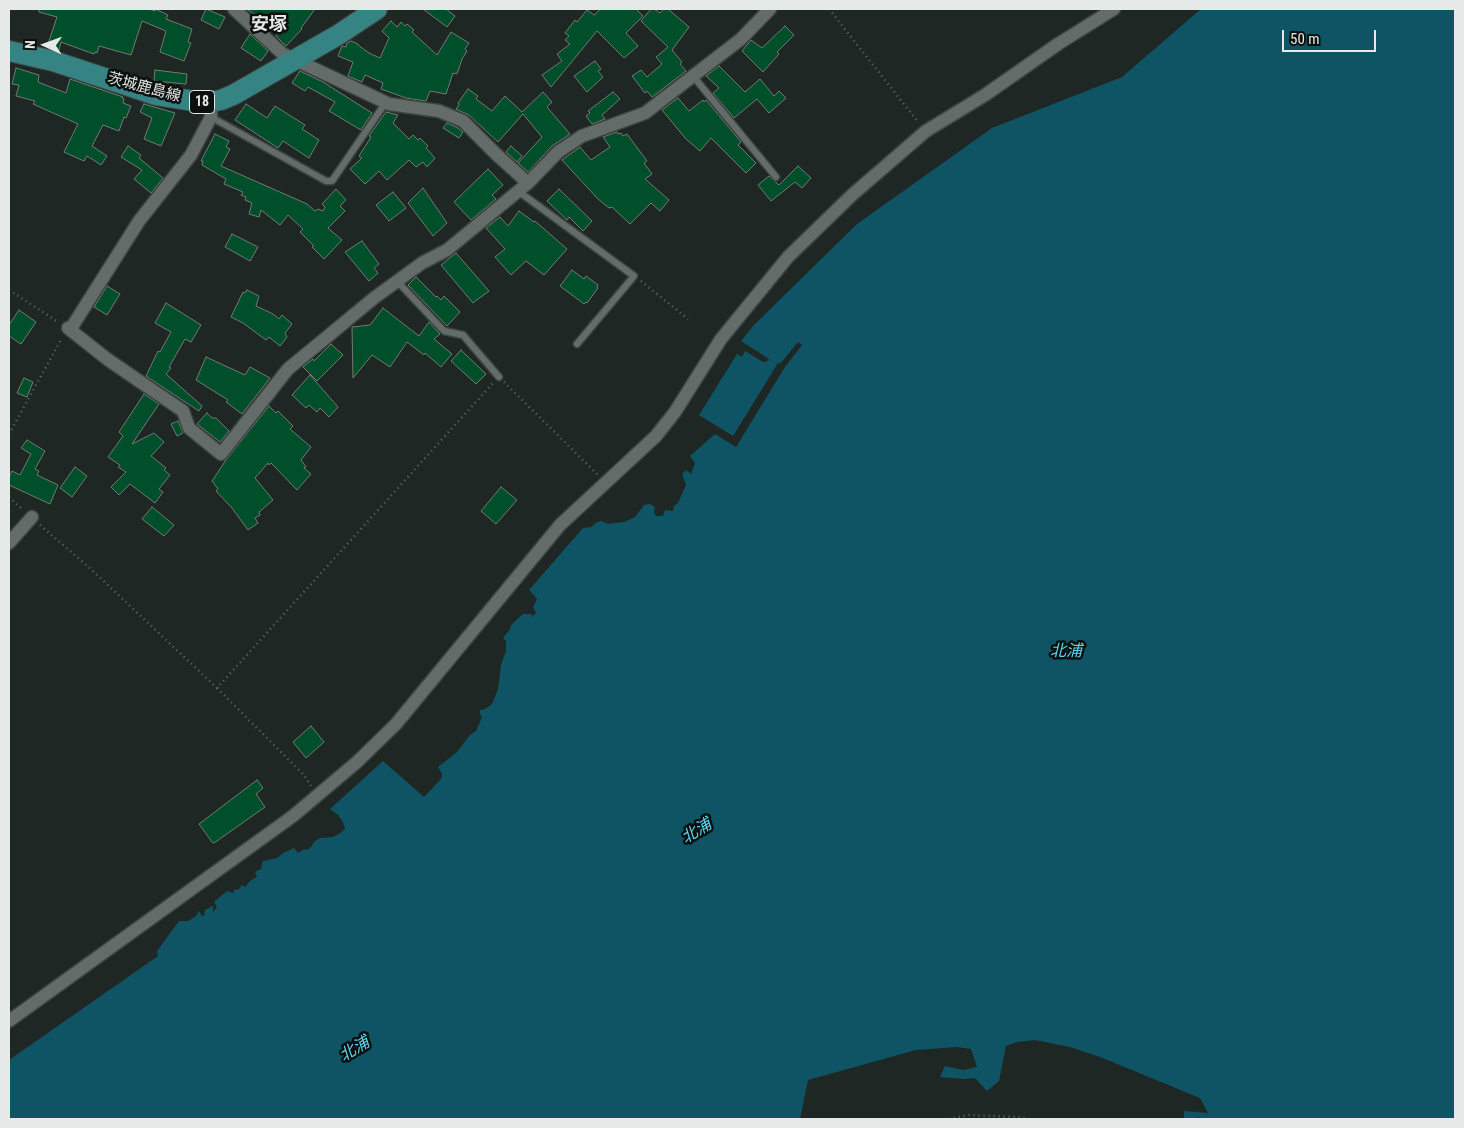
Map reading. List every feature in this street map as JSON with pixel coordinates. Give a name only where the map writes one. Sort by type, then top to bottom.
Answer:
[{"type":"main road","name":"茨城鹿島線","points":[[9,51],[53,61],[156,94],[200,102],[210,109],[221,100],[338,35],[376,9]]},
{"type":"street","points":[[234,9],[283,54],[295,60],[386,102],[439,111],[462,121],[496,154],[523,187]]},
{"type":"street","points":[[210,109],[191,155],[140,221],[69,329],[108,359],[183,411],[189,428],[221,454],[288,369],[397,281],[422,263],[447,250],[523,187],[558,152],[582,136],[645,113],[741,39],[770,9]]},
{"type":"street","points":[[9,1021],[285,822],[357,762],[396,724],[560,526],[656,436],[675,412],[721,339],[788,257],[852,195],[926,131],[985,95],[1058,44],[1114,9]]},
{"type":"street","points":[[9,543],[32,517]]},
{"type":"lane","points":[[692,76],[776,177]]},
{"type":"lane","points":[[210,109],[326,181],[332,181],[386,102]]},
{"type":"lane","points":[[523,187],[634,276],[577,344]]},
{"type":"lane","points":[[397,281],[444,331],[462,335],[499,377]]},
{"type":"path","points":[[829,9],[926,131]]},
{"type":"path","points":[[634,276],[688,318]]},
{"type":"path","points":[[9,290],[69,329],[9,434]]},
{"type":"path","points":[[217,688],[499,377],[606,484]]},
{"type":"path","points":[[9,497],[93,571],[217,688],[304,775],[318,796]]},
{"type":"path","points":[[949,1119],[968,1115],[1029,1119]]},
{"type":"water","name":"北浦","points":[[1201,9],[1455,9],[1455,1119],[1184,1119],[1184,1111],[1208,1113],[1200,1098],[1100,1057],[1070,1047],[1035,1040],[1017,1042],[1006,1046],[999,1081],[987,1091],[975,1078],[940,1077],[945,1066],[963,1070],[977,1067],[971,1049],[957,1047],[916,1050],[808,1080],[800,1119],[9,1119],[9,1060],[158,956],[157,951],[179,921],[188,921],[195,917],[199,911],[204,916],[205,910],[213,906],[213,912],[217,907],[214,902],[227,891],[233,893],[235,889],[238,890],[242,885],[245,887],[251,880],[257,877],[255,872],[261,869],[263,861],[277,858],[294,848],[298,853],[304,849],[307,850],[320,838],[333,837],[339,834],[345,829],[343,822],[330,809],[383,761],[424,797],[441,779],[442,774],[438,767],[457,752],[470,735],[476,731],[482,717],[480,710],[492,704],[498,689],[501,665],[506,651],[506,641],[503,638],[511,625],[523,614],[532,614],[532,617],[536,613],[533,607],[537,599],[529,590],[583,528],[591,527],[601,521],[608,524],[624,522],[635,517],[644,505],[650,504],[655,507],[654,512],[656,516],[663,516],[665,510],[673,511],[686,485],[682,474],[686,470],[691,474],[695,463],[690,456],[715,434],[736,447],[785,367],[802,345],[798,342],[780,364],[778,363],[733,436],[699,415],[737,354],[742,357],[745,351],[763,362],[768,361],[769,359],[741,341],[754,325],[857,224],[992,128],[1122,77]]},
{"type":"building","points":[[39,9],[149,9],[155,11],[155,9],[168,15],[166,19],[192,29],[188,42],[191,43],[184,61],[160,52],[166,31],[142,21],[131,55],[99,46],[97,53],[95,52],[94,54],[61,42],[59,50],[47,47],[57,17],[39,12]]},
{"type":"building","points":[[206,9],[225,17],[219,29],[201,20]]},
{"type":"building","points":[[246,9],[315,9],[302,29],[286,46],[276,36],[280,29]]},
{"type":"building","points":[[423,9],[446,9],[455,16],[447,27]]},
{"type":"building","points":[[601,9],[636,9],[643,16],[626,33],[638,46],[624,58],[597,31],[551,87],[542,75],[562,61],[557,54],[570,44],[565,40],[569,36],[565,33],[575,20],[577,22],[587,10],[594,15]]},
{"type":"building","points":[[651,9],[660,13],[664,9],[668,9],[689,27],[672,50],[682,62],[680,64],[686,71],[652,97],[647,91],[645,93],[632,76],[641,70],[647,77],[662,64],[656,57],[668,47],[641,21]]},
{"type":"building","points":[[391,21],[397,27],[401,22],[405,26],[407,24],[414,30],[412,32],[437,55],[451,32],[469,43],[465,49],[467,51],[457,74],[453,73],[446,94],[430,91],[426,101],[406,98],[381,89],[383,83],[365,75],[362,82],[348,76],[353,62],[338,56],[342,46],[346,47],[347,43],[351,41],[380,58],[389,38],[382,31]]},
{"type":"building","points":[[785,26],[794,35],[777,52],[779,54],[763,72],[742,51],[751,40],[762,48]]},
{"type":"building","points":[[250,34],[268,51],[261,61],[241,48]]},
{"type":"building","points":[[595,61],[601,69],[598,71],[603,77],[587,92],[574,76]]},
{"type":"building","points":[[719,66],[745,92],[760,79],[774,96],[779,91],[786,98],[769,113],[757,99],[734,118],[713,93],[719,88],[706,76]]},
{"type":"building","points":[[16,68],[39,75],[38,82],[66,93],[70,79],[123,97],[123,103],[131,106],[126,118],[124,117],[119,131],[103,125],[92,146],[107,156],[101,165],[87,156],[84,161],[64,152],[78,124],[33,104],[35,101],[16,96],[19,85],[12,84]]},
{"type":"building","points":[[155,70],[187,74],[186,84],[154,81]]},
{"type":"building","points":[[300,71],[323,82],[372,113],[361,130],[329,111],[335,102],[308,87],[305,91],[292,83]]},
{"type":"building","points":[[468,89],[478,96],[476,99],[492,111],[505,96],[522,112],[543,92],[552,102],[547,107],[570,134],[552,146],[528,172],[518,163],[542,137],[523,114],[498,142],[469,115],[456,109]]},
{"type":"building","points":[[613,92],[620,99],[602,115],[605,119],[592,124],[586,116],[590,113],[588,111]]},
{"type":"building","points":[[678,98],[689,111],[703,100],[704,102],[706,100],[741,142],[738,145],[756,163],[746,173],[711,138],[700,151],[686,139],[662,110]]},
{"type":"building","points":[[144,104],[175,113],[161,146],[144,139],[152,118],[140,112]]},
{"type":"building","points":[[246,104],[267,118],[275,106],[305,125],[302,129],[319,140],[309,158],[283,141],[278,148],[235,120]]},
{"type":"building","points":[[386,112],[398,115],[393,123],[409,139],[413,135],[418,140],[420,138],[428,146],[426,148],[435,158],[427,167],[423,162],[416,167],[409,160],[387,180],[379,171],[365,184],[350,169],[362,158],[359,156],[371,137],[369,136]]},
{"type":"building","points":[[447,123],[463,132],[459,138],[443,128]]},
{"type":"building","points":[[617,132],[623,136],[627,134],[647,161],[644,163],[652,174],[645,179],[669,200],[660,211],[651,203],[630,224],[612,207],[609,208],[598,199],[562,160],[580,147],[591,160],[610,147],[603,137]]},
{"type":"building","points":[[215,134],[229,141],[226,147],[230,149],[221,166],[307,204],[315,211],[318,209],[323,211],[325,207],[322,204],[336,189],[346,200],[340,206],[345,211],[328,228],[342,240],[324,259],[300,232],[303,229],[288,215],[280,225],[261,210],[259,217],[249,214],[252,203],[245,200],[246,197],[241,195],[243,192],[224,184],[226,179],[202,165],[203,161],[201,161]]},
{"type":"building","points":[[128,146],[141,155],[139,158],[163,178],[151,193],[134,179],[142,170],[121,157]]},
{"type":"building","points":[[511,146],[522,156],[517,162],[506,152]]},
{"type":"building","points":[[798,166],[811,178],[802,188],[795,182],[771,201],[758,185],[769,176],[779,185]]},
{"type":"building","points":[[488,169],[503,185],[492,195],[496,199],[471,220],[454,202]]},
{"type":"building","points":[[423,188],[447,223],[433,236],[408,203]]},
{"type":"building","points":[[559,189],[592,221],[583,231],[569,217],[567,220],[547,201]]},
{"type":"building","points":[[393,192],[406,208],[389,221],[376,205]]},
{"type":"building","points":[[519,211],[535,221],[567,249],[544,275],[526,261],[511,275],[495,257],[505,249],[486,228],[500,217],[508,226]]},
{"type":"building","points":[[232,234],[258,247],[250,261],[225,247]]},
{"type":"building","points":[[362,241],[379,264],[374,268],[378,273],[369,281],[345,252]]},
{"type":"building","points":[[456,253],[489,291],[473,303],[441,265]]},
{"type":"building","points":[[572,270],[584,279],[586,276],[598,285],[598,288],[587,303],[584,304],[560,286]]},
{"type":"building","points":[[416,277],[436,297],[441,300],[444,296],[460,312],[447,326],[408,285]]},
{"type":"building","points":[[107,286],[120,294],[107,315],[94,307]]},
{"type":"building","points":[[247,290],[259,296],[256,306],[279,319],[282,315],[292,324],[285,333],[287,337],[280,346],[269,337],[266,340],[243,323],[231,317],[243,292],[245,293]]},
{"type":"building","points":[[166,303],[201,325],[191,342],[185,339],[169,367],[171,368],[166,374],[202,406],[199,411],[146,376],[158,351],[160,352],[171,332],[155,323]]},
{"type":"building","points":[[383,308],[419,336],[429,322],[440,334],[434,339],[452,354],[441,367],[425,353],[424,355],[407,342],[390,367],[372,355],[353,378],[352,327],[370,325]]},
{"type":"building","points":[[19,310],[36,322],[21,344],[9,336],[9,325]]},
{"type":"building","points":[[331,344],[343,355],[317,381],[303,367],[313,359],[314,361]]},
{"type":"building","points":[[461,350],[486,374],[476,384],[451,361]]},
{"type":"building","points":[[206,357],[245,375],[250,367],[270,378],[242,414],[226,402],[228,400],[196,380]]},
{"type":"building","points":[[310,375],[338,407],[329,417],[320,408],[317,412],[309,405],[306,408],[292,395]]},
{"type":"building","points":[[24,378],[33,382],[27,397],[17,393]]},
{"type":"building","points":[[144,394],[159,404],[132,444],[154,433],[164,442],[151,456],[166,468],[164,470],[170,475],[159,489],[163,492],[155,503],[130,484],[119,495],[111,487],[126,472],[118,467],[120,465],[108,457],[123,436],[119,432]]},
{"type":"building","points":[[269,406],[276,413],[278,411],[293,426],[290,429],[311,447],[301,460],[306,467],[304,468],[311,474],[297,490],[271,463],[269,465],[268,463],[255,478],[273,500],[255,518],[258,523],[248,530],[232,508],[216,491],[218,489],[212,481],[226,460]]},
{"type":"building","points":[[207,413],[212,418],[216,418],[229,431],[220,442],[197,424]]},
{"type":"building","points":[[178,421],[183,433],[177,436],[171,424]]},
{"type":"building","points":[[27,440],[45,451],[35,469],[39,471],[37,475],[58,485],[50,504],[9,485],[9,477],[12,471],[20,475],[31,454],[21,448]]},
{"type":"building","points":[[75,467],[87,476],[72,497],[60,488]]},
{"type":"building","points":[[501,487],[517,500],[496,524],[481,511]]},
{"type":"building","points":[[152,507],[174,525],[164,536],[142,519]]},
{"type":"building","points":[[311,726],[324,742],[306,758],[293,742]]},
{"type":"building","points":[[257,780],[263,788],[256,794],[265,807],[214,843],[212,842],[199,824]]},
{"type":"district","name":"安塚","points":[[269,25]]}]
